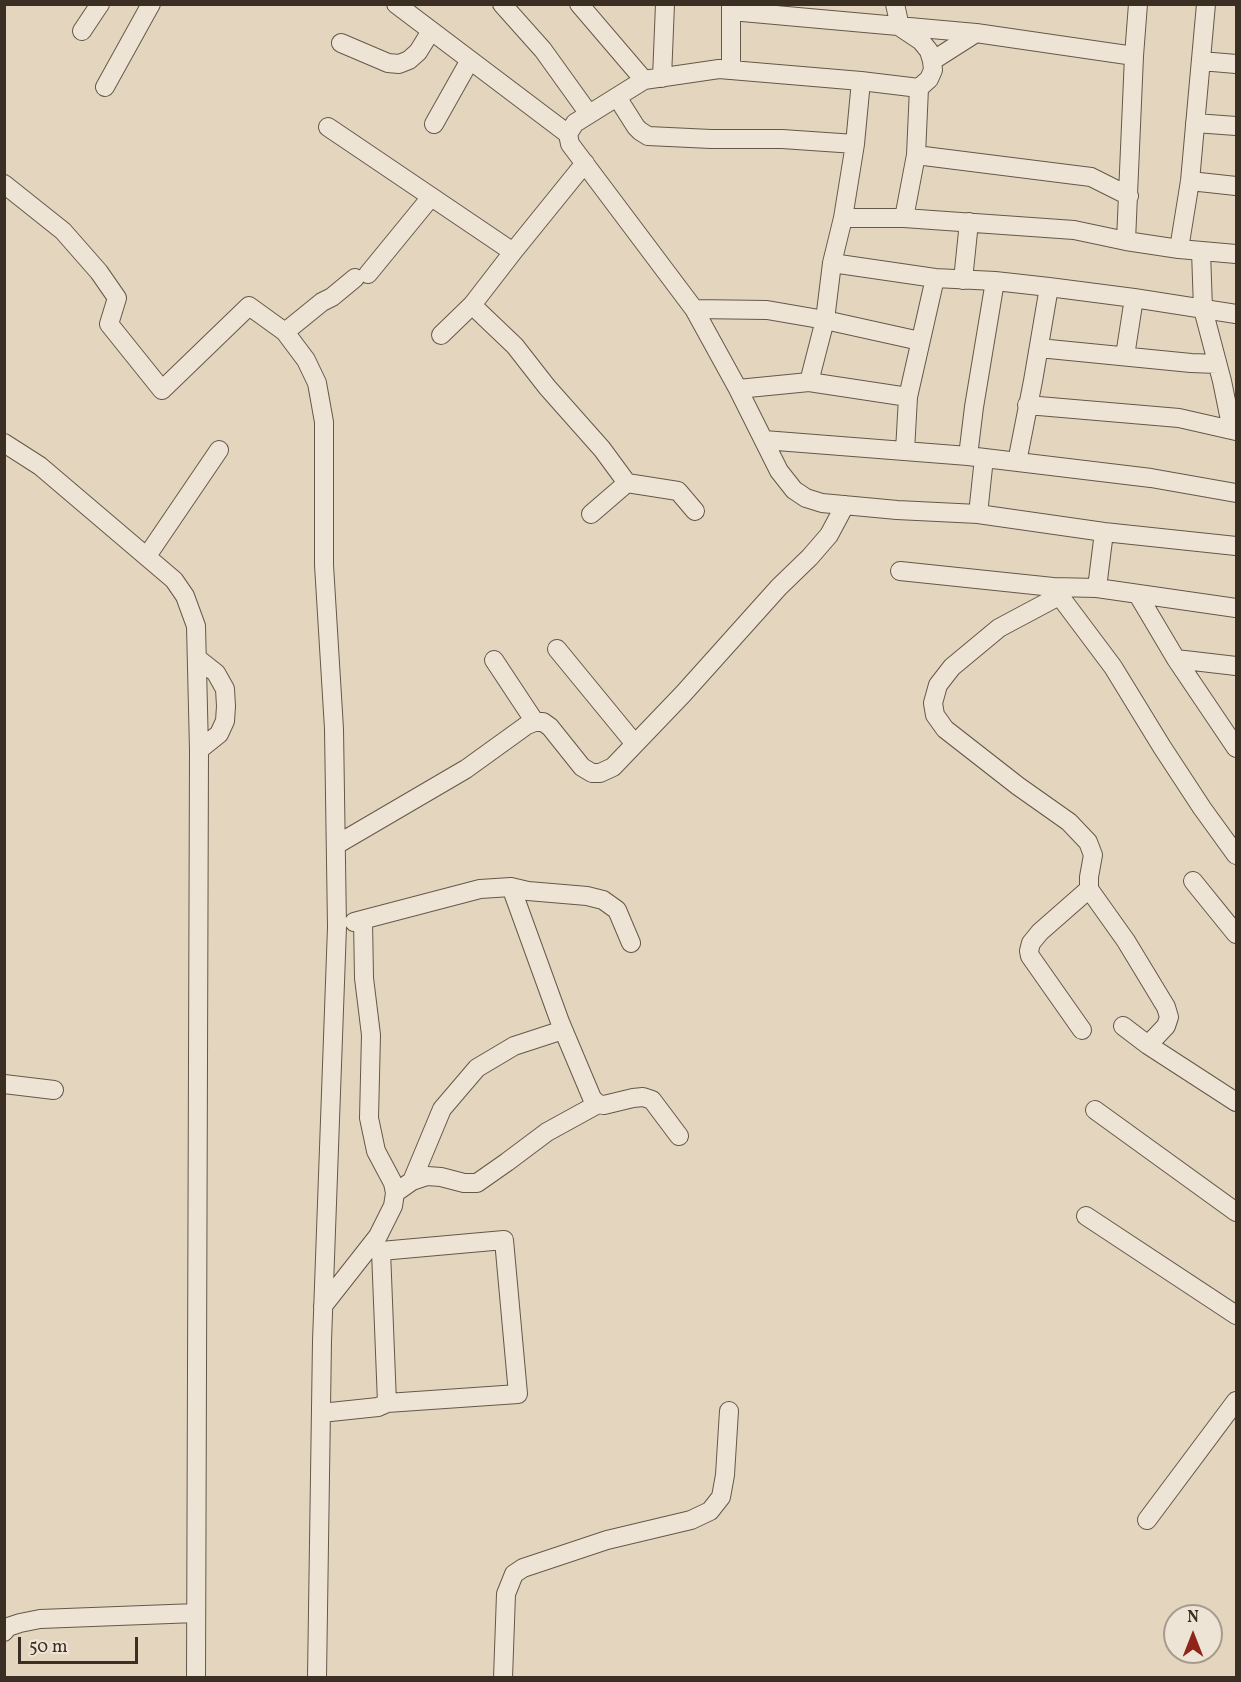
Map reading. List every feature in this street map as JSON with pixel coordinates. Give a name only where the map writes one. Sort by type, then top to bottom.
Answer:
[{"type":"street","points":[[82,31],[100,4]]},
{"type":"street","points":[[105,87],[152,4]]},
{"type":"street","points":[[396,4],[568,134],[570,144],[694,309],[779,471],[794,490],[822,503],[978,514],[1104,532],[1236,546]]},
{"type":"street","points":[[502,4],[543,50],[589,114]]},
{"type":"street","points":[[579,4],[653,79]]},
{"type":"street","points":[[653,79],[665,4]]},
{"type":"street","points":[[895,4],[900,27],[921,41],[929,51],[933,70],[929,79],[919,88],[916,155],[904,218]]},
{"type":"street","points":[[1126,241],[1138,4]]},
{"type":"street","points":[[1179,249],[1190,181],[1206,4]]},
{"type":"street","points":[[731,69],[731,8],[976,33],[1134,56]]},
{"type":"street","points":[[341,43],[388,63],[399,64],[409,60],[418,52],[431,31]]},
{"type":"street","points":[[932,61],[976,33]]},
{"type":"street","points":[[434,124],[470,60]]},
{"type":"street","points":[[1201,61],[1236,64]]},
{"type":"street","points":[[568,134],[575,123],[653,79],[719,69],[919,88]]},
{"type":"street","points":[[809,382],[825,320],[832,263],[843,218],[855,144],[861,81]]},
{"type":"street","points":[[618,97],[636,127],[648,136],[782,139],[855,144]]},
{"type":"street","points":[[1196,123],[1236,126]]},
{"type":"street","points":[[328,127],[513,252]]},
{"type":"street","points":[[916,155],[1091,177],[1129,196]]},
{"type":"street","points":[[441,335],[472,305],[585,163]]},
{"type":"street","points":[[1190,181],[1236,186]]},
{"type":"street","points":[[4,184],[63,231],[99,272],[117,298],[109,324],[162,390],[249,306],[285,332],[306,360],[316,383],[324,422],[324,565],[333,729],[337,927],[323,1306],[317,1677]]},
{"type":"street","points":[[285,332],[322,302],[362,276],[431,197]]},
{"type":"street","points":[[843,218],[904,218],[1074,230],[1179,249],[1236,254]]},
{"type":"street","points":[[963,280],[969,222]]},
{"type":"street","points":[[1027,405],[1179,418],[1234,430],[1225,375],[1203,309],[1202,251]]},
{"type":"street","points":[[832,263],[935,278],[1049,287],[1236,314]]},
{"type":"street","points":[[905,451],[908,397],[935,278]]},
{"type":"street","points":[[978,514],[974,407],[995,281]]},
{"type":"street","points":[[1017,462],[1049,287]]},
{"type":"street","points":[[1125,356],[1134,298]]},
{"type":"street","points":[[472,305],[515,346],[547,387],[602,449],[627,483],[678,491],[695,511]]},
{"type":"street","points":[[694,309],[767,310],[920,341]]},
{"type":"street","points":[[1039,348],[1191,363],[1225,375]]},
{"type":"street","points":[[738,389],[809,382],[908,397]]},
{"type":"street","points":[[764,440],[976,457],[1151,478],[1236,493]]},
{"type":"street","points":[[4,443],[40,466],[174,580],[185,596],[196,626],[199,750],[196,1677]]},
{"type":"street","points":[[147,556],[219,450]]},
{"type":"street","points":[[591,514],[627,483]]},
{"type":"street","points":[[336,844],[466,769],[527,725],[535,722],[543,722],[549,727],[582,767],[592,773],[600,773],[613,767],[683,694],[779,587],[810,557],[829,535],[845,505]]},
{"type":"street","points":[[1097,588],[1104,532]]},
{"type":"street","points":[[900,571],[1056,591],[1097,588],[1236,608]]},
{"type":"street","points":[[1056,591],[1113,667],[1162,747],[1236,855]]},
{"type":"street","points":[[1056,591],[999,628],[952,667],[938,685],[933,703],[935,715],[945,729],[1018,786],[1069,822],[1088,842],[1094,855],[1089,889],[1126,941],[1166,1007],[1169,1017],[1166,1026],[1148,1044]]},
{"type":"street","points":[[1138,595],[1176,659],[1229,727],[1236,748]]},
{"type":"street","points":[[557,649],[635,744]]},
{"type":"street","points":[[197,658],[216,674],[225,689],[226,706],[225,721],[219,734],[199,750]]},
{"type":"street","points":[[1176,659],[1236,666]]},
{"type":"street","points":[[494,660],[535,722]]},
{"type":"street","points":[[1193,881],[1236,934]]},
{"type":"street","points":[[337,927],[480,889],[511,887],[528,891],[588,896],[603,900],[617,910],[631,943]]},
{"type":"street","points":[[511,887],[563,1030],[592,1098],[598,1104],[604,1105],[643,1097],[652,1100],[679,1136]]},
{"type":"street","points":[[1082,1030],[1030,956],[1029,951],[1031,943],[1040,932],[1089,889]]},
{"type":"street","points":[[323,1306],[378,1236],[393,1206],[395,1193],[393,1183],[376,1151],[369,1118],[371,1035],[364,978],[363,920]]},
{"type":"street","points":[[1123,1026],[1236,1102]]},
{"type":"street","points":[[412,1181],[442,1109],[477,1068],[514,1046],[563,1030]]},
{"type":"street","points":[[4,1084],[54,1090]]},
{"type":"street","points":[[395,1193],[412,1181],[427,1176],[464,1183],[477,1183],[546,1132],[598,1104]]},
{"type":"street","points":[[1095,1110],[1236,1212]]},
{"type":"street","points":[[1086,1216],[1236,1314]]},
{"type":"street","points":[[321,1413],[378,1407],[387,1403],[518,1394],[504,1240],[381,1251],[387,1403]]},
{"type":"street","points":[[1148,1520],[1236,1401]]},
{"type":"street","points":[[503,1677],[506,1594],[513,1574],[523,1568],[608,1539],[692,1520],[710,1511],[721,1497],[725,1475],[729,1411]]},
{"type":"street","points":[[4,1632],[20,1623],[40,1619],[196,1613]]}]
